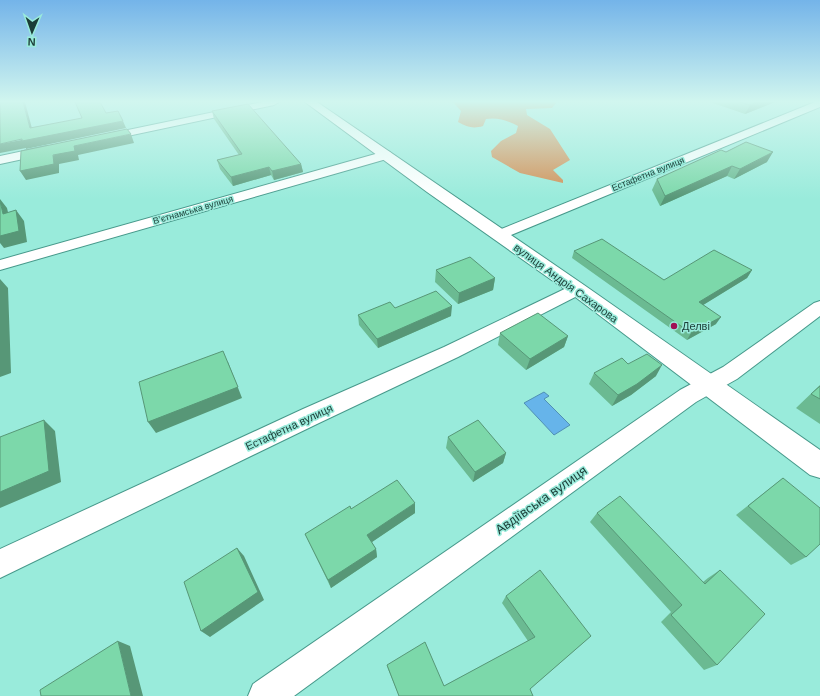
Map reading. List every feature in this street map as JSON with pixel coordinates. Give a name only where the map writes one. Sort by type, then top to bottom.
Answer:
[{"type":"main road","name":"вулиця Андрія Сахарова","points":[[357,134],[432,189],[577,289],[708,386],[820,466]]},
{"type":"street","points":[[91,141],[122,134]]},
{"type":"street","name":"Естафетна вулиця","points":[[499,235],[742,134]]},
{"type":"street","points":[[0,160],[61,147]]},
{"type":"street","name":"Вʼєтнамська вулиця","points":[[0,265],[386,155]]},
{"type":"street","name":"Естафетна вулиця","points":[[0,564],[311,416],[450,352],[577,289]]},
{"type":"street","name":"Авдіївська вулиця","points":[[265,696],[688,396],[730,373],[820,308]]},
{"type":"shaded area","points":[[513,134],[554,134],[570,160],[553,170],[563,180],[563,183],[520,173],[492,157],[491,151],[501,141]]},
{"type":"water","points":[[544,392],[549,396],[544,399],[570,425],[554,435],[524,403]]},
{"type":"building","points":[[0,134],[55,134],[22,141],[22,139],[0,144]]},
{"type":"building","points":[[101,134],[129,134],[74,146],[75,151],[53,155],[54,164],[20,171],[21,151]]},
{"type":"building","points":[[228,134],[275,134],[301,164],[272,171],[269,167],[231,177],[217,160],[242,154]]},
{"type":"building","points":[[746,142],[773,152],[740,169],[732,166],[665,196],[657,179],[721,150],[726,152]]},
{"type":"building","points":[[0,201],[3,214],[16,210],[19,231],[0,236]]},
{"type":"building","points":[[602,239],[664,280],[714,250],[752,270],[699,302],[721,317],[691,333],[574,251]]},
{"type":"building","points":[[470,257],[495,278],[459,293],[436,270]]},
{"type":"building","points":[[436,291],[452,306],[377,339],[358,315],[390,302],[395,308]]},
{"type":"building","points":[[538,313],[568,336],[530,359],[500,333]]},
{"type":"building","points":[[223,351],[238,387],[148,422],[139,382]]},
{"type":"building","points":[[647,354],[662,365],[637,384],[618,395],[594,373],[622,358],[628,364]]},
{"type":"building","points":[[820,386],[820,399],[811,394]]},
{"type":"building","points":[[44,420],[49,471],[0,492],[0,437]]},
{"type":"building","points":[[478,420],[506,453],[475,472],[448,437]]},
{"type":"building","points":[[783,478],[820,508],[820,544],[806,557],[748,506]]},
{"type":"building","points":[[397,480],[415,503],[367,535],[376,549],[328,580],[305,534],[350,506],[351,509]]},
{"type":"building","points":[[620,496],[705,584],[720,570],[765,614],[717,665],[671,615],[682,605],[597,513]]},
{"type":"building","points":[[237,548],[258,592],[201,631],[184,582]]},
{"type":"building","points":[[540,570],[591,636],[530,689],[533,696],[399,696],[387,665],[425,642],[444,686],[535,637],[506,596]]},
{"type":"building","points":[[118,641],[131,696],[41,696],[40,690]]},
{"type":"place","name":"Делві","points":[[674,326]]}]
